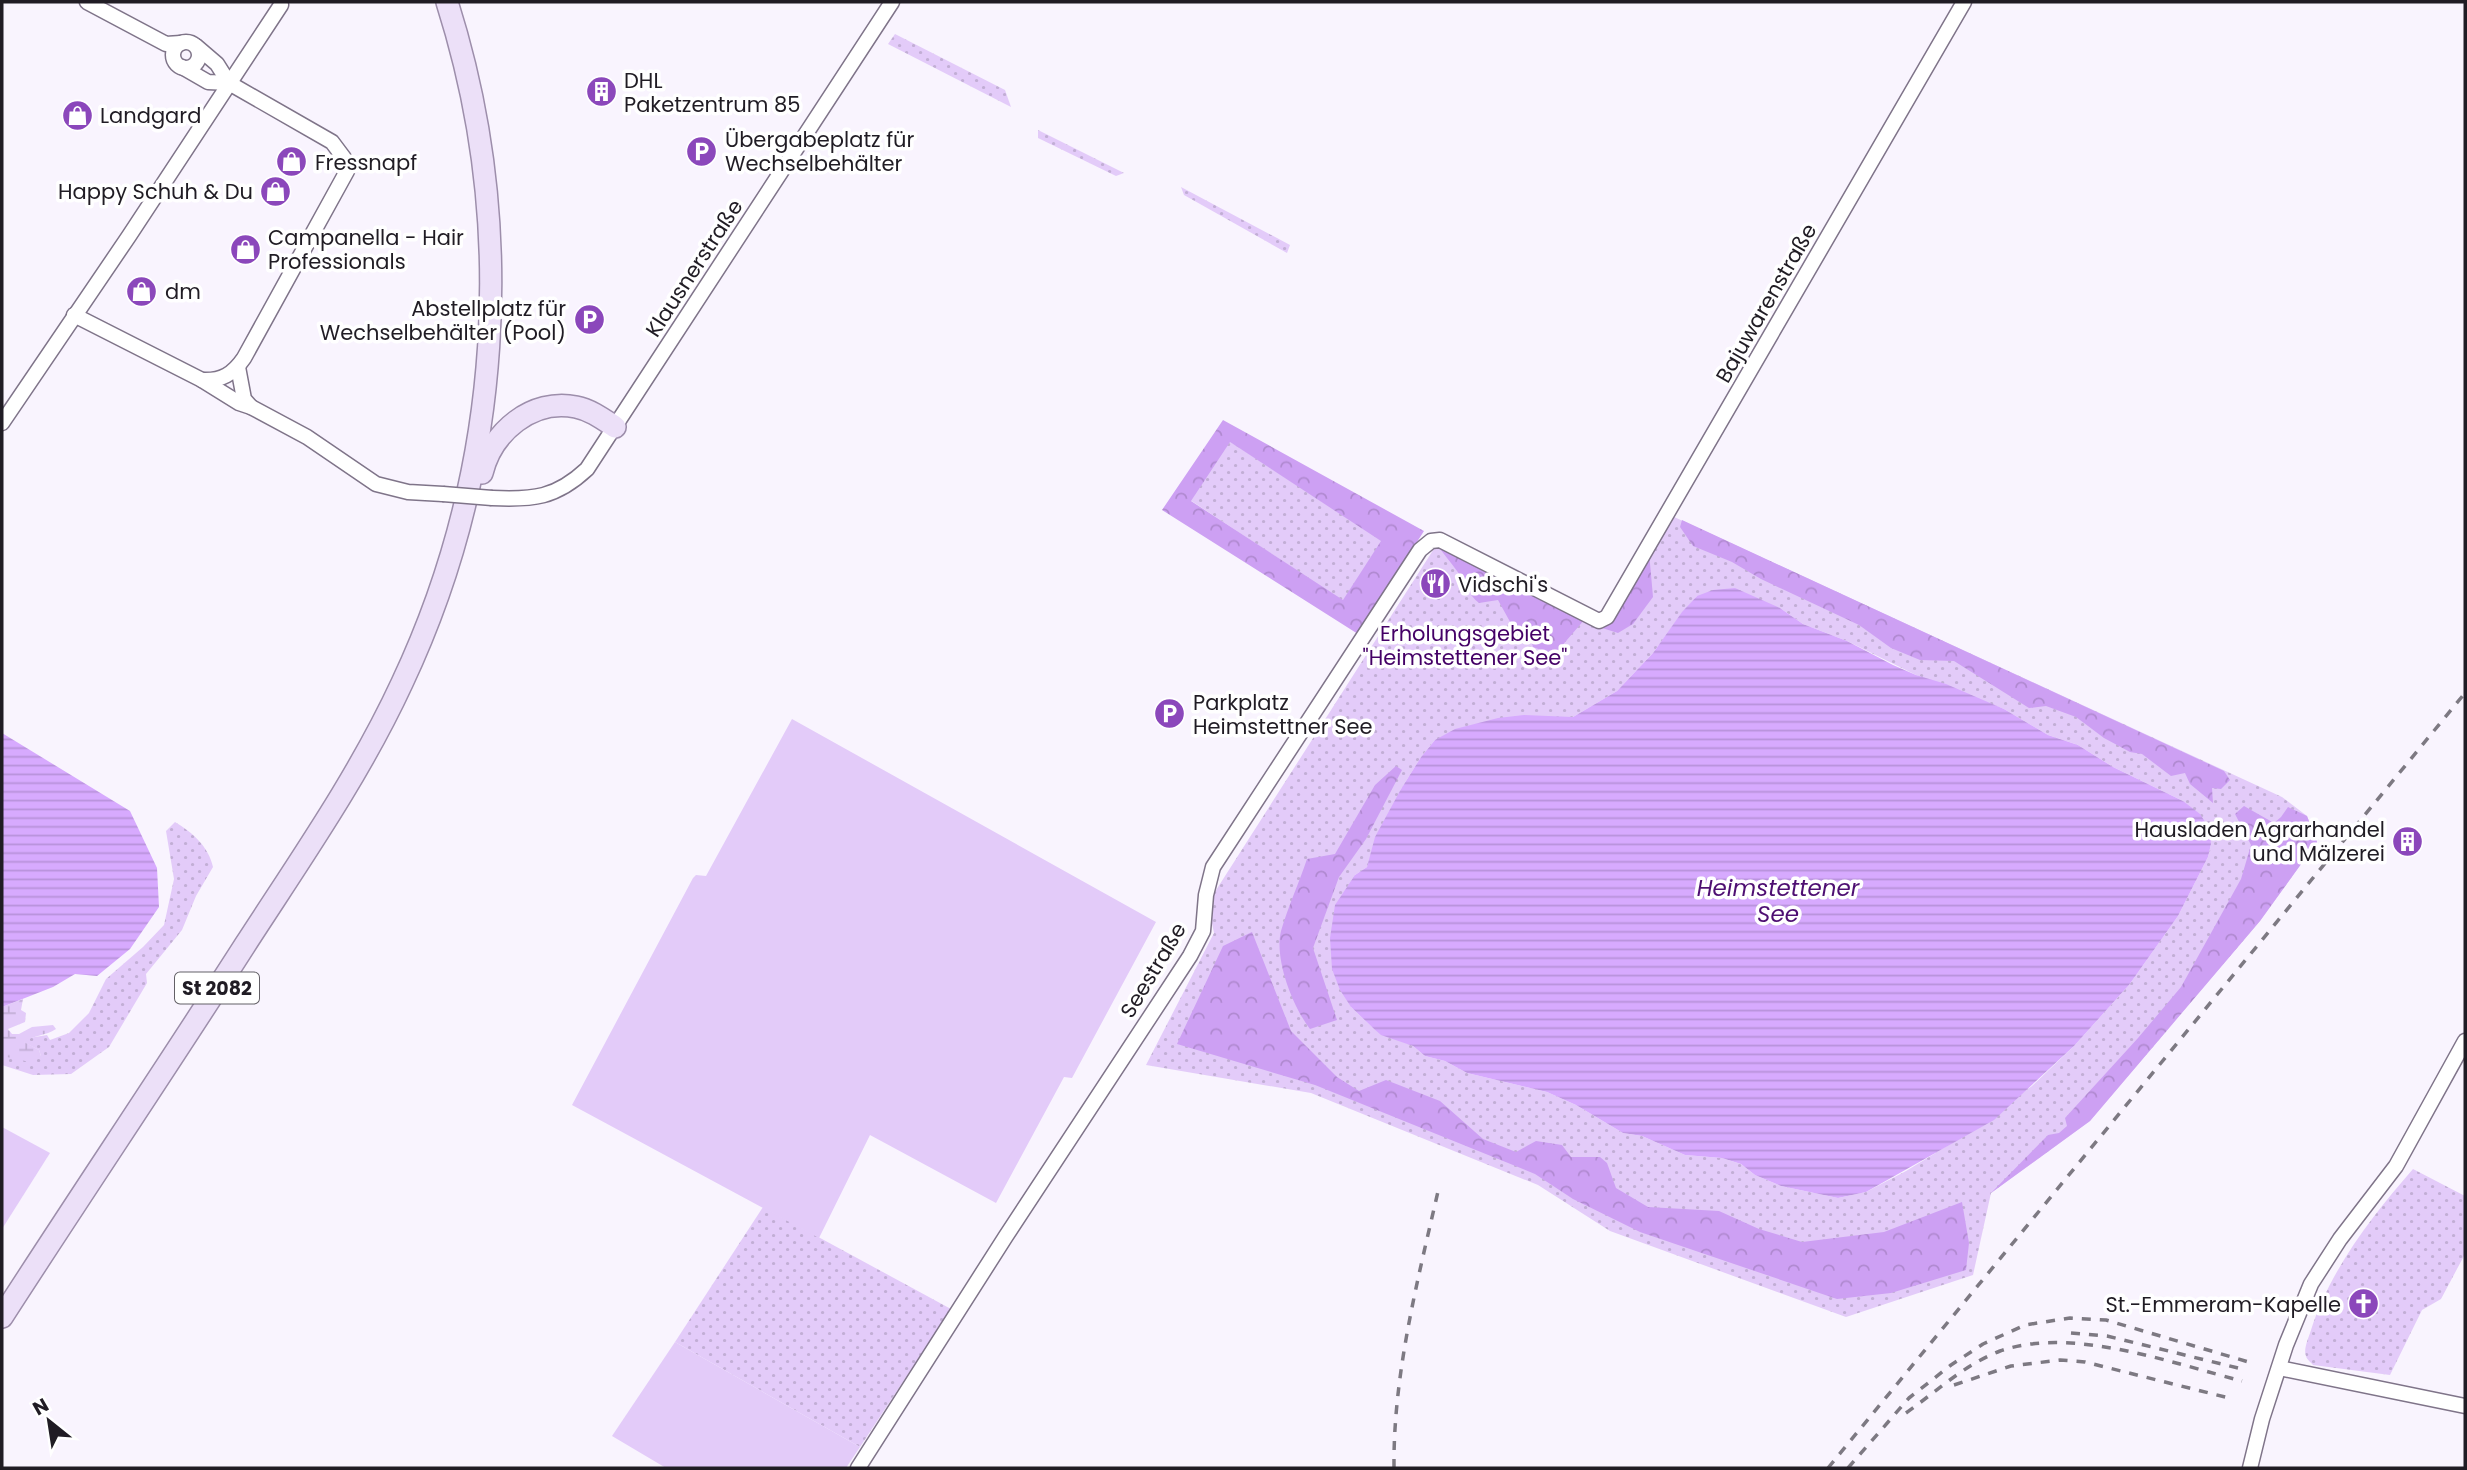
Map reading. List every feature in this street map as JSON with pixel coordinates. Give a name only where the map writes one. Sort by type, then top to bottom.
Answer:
[{"type":"main road","name":"St 2082","points":[[2,1317],[319,832],[403,682],[425,632],[453,549],[469,488],[480,430],[490,342],[492,278],[489,216],[477,119],[466,64],[447,2]]},
{"type":"main road","points":[[453,549],[468,530],[484,464],[491,448],[519,418],[535,410],[574,406],[589,411],[615,427]]},
{"type":"street","points":[[87,2],[166,44],[178,63],[208,82],[229,83],[332,142],[344,158],[347,171],[238,368],[224,378],[202,380]]},
{"type":"street","name":"Klausnerstraße","points":[[251,407],[330,451],[376,484],[408,492],[492,498],[538,498],[561,489],[587,469],[892,2]]},
{"type":"street","name":"Bajuwarenstraße","points":[[1599,621],[1607,617],[1669,512],[1964,2]]},
{"type":"street","points":[[2,423],[281,5]]},
{"type":"street","points":[[166,44],[189,42],[196,46],[217,64],[229,83]]},
{"type":"street","points":[[181,43],[174,50],[178,63],[189,68],[197,62],[199,52],[196,46]]},
{"type":"street","points":[[74,315],[251,407]]},
{"type":"street","points":[[238,368],[244,399],[251,407]]},
{"type":"street","name":"Seestraße","points":[[858,1468],[1190,956],[1203,931],[1206,895],[1213,867],[1420,550],[1431,541],[1440,540],[1599,621]]},
{"type":"street","points":[[2250,1468],[2262,1419],[2311,1284],[2340,1239],[2396,1166],[2465,1041]]},
{"type":"street","points":[[2279,1368],[2465,1406]]},
{"type":"green space","points":[[895,34],[1005,90],[1011,107],[888,44]]},
{"type":"green space","points":[[1038,130],[1124,173],[1116,176],[1038,138]]},
{"type":"green space","points":[[1181,187],[1290,245],[1287,253],[1184,195]]},
{"type":"green space","points":[[1223,420],[1424,531],[1358,634],[1162,510]],"holes":[[[1230,442],[1381,541],[1343,600],[1191,501]]]},
{"type":"green space","points":[[1229,441],[1382,541],[1343,601],[1190,500]]},
{"type":"green space","name":"Erholungsgebiet \"Heimstettener See\"","points":[[1672,516],[2282,797],[2307,816],[2317,842],[2260,921],[2090,1121],[1991,1193],[1973,1275],[1846,1317],[1610,1231],[1538,1185],[1311,1093],[1146,1065],[1214,933],[1209,909],[1211,898],[1437,544],[1602,628]],"holes":[[[1697,596],[1780,608],[1803,624],[1847,641],[1916,675],[2004,709],[2048,735],[2078,745],[2113,767],[2183,801],[2211,844],[2208,857],[2178,916],[2129,985],[2074,1046],[2032,1086],[1957,1140],[1906,1171],[1866,1192],[1838,1198],[1781,1186],[1755,1175],[1741,1164],[1722,1158],[1685,1155],[1642,1136],[1623,1133],[1576,1105],[1547,1092],[1467,1073],[1445,1061],[1425,1056],[1413,1046],[1373,1028],[1351,1007],[1355,875],[1367,867],[1401,789],[1435,740],[1552,718],[1573,717],[1617,691],[1653,653]]]},
{"type":"green space","points":[[1682,520],[2224,771],[2230,780],[2221,789],[2212,788],[2213,803],[2190,784],[2185,773],[2171,776],[2142,754],[2130,752],[2104,738],[2076,717],[2046,706],[2029,708],[1954,661],[1920,660],[1891,648],[1859,625],[1761,579],[1732,562],[1693,546],[1680,527]]},
{"type":"green space","points":[[1437,544],[1585,619],[1554,655],[1533,647],[1528,628],[1514,629],[1498,600],[1479,603],[1475,600]]},
{"type":"green space","points":[[1649,552],[1653,597],[1633,624],[1618,633],[1602,628]]},
{"type":"green space","points":[[792,719],[1156,922],[1072,1078],[1064,1077],[996,1203],[870,1135],[819,1238],[572,1105],[693,878],[696,875],[706,876]]},
{"type":"green space","points":[[1396,766],[1402,770],[1366,839],[1339,877],[1313,948],[1337,1020],[1310,1029],[1286,982],[1280,955],[1281,931],[1307,859],[1335,854],[1375,785]]},
{"type":"green space","points":[[2244,806],[2274,823],[2288,807],[2307,816],[2317,842],[2260,921],[2090,1121],[1991,1193],[2048,1135],[2059,1133],[2067,1126],[2065,1118],[2181,987],[2241,879],[2251,845],[2235,814]]},
{"type":"green space","points":[[175,822],[199,841],[208,853],[213,867],[196,896],[182,930],[146,974],[147,983],[109,1047],[71,1074],[33,1075],[2,1065],[2,1056],[41,1056],[39,1050],[23,1042],[29,1038],[47,1035],[50,1040],[69,1033],[89,1013],[106,979],[164,925],[174,879],[166,831]]},
{"type":"green space","points":[[1252,932],[1291,1031],[1337,1077],[1359,1091],[1386,1080],[1440,1101],[1483,1139],[1516,1152],[1536,1141],[1562,1145],[1571,1157],[1600,1157],[1607,1163],[1616,1188],[1648,1207],[1719,1211],[1759,1229],[1802,1242],[1884,1232],[1962,1202],[1969,1243],[1966,1270],[1891,1293],[1837,1299],[1640,1232],[1573,1199],[1535,1174],[1315,1085],[1177,1044],[1223,946]]},
{"type":"green space","points":[[23,999],[21,1010],[26,1013],[25,1022],[8,1029],[12,1034],[19,1034],[32,1027],[53,1025],[56,1029],[24,1042],[39,1050],[41,1056],[30,1062],[2,1056],[2,1007]]},
{"type":"green space","points":[[2,1127],[50,1153],[2,1229]]},
{"type":"green space","points":[[2413,1169],[2465,1196],[2465,1254],[2441,1299],[2422,1310],[2390,1375],[2313,1365],[2305,1353],[2306,1347],[2329,1286],[2368,1225]]},
{"type":"green space","points":[[763,1207],[951,1309],[860,1447],[675,1342]]},
{"type":"green space","points":[[675,1342],[860,1447],[846,1468],[666,1468],[612,1436]]},
{"type":"water","name":"Heimstettener See","points":[[1735,588],[1780,608],[1803,624],[1847,641],[1916,675],[1946,684],[2004,709],[2048,735],[2078,745],[2113,767],[2183,801],[2200,814],[2209,828],[2211,844],[2208,857],[2178,916],[2129,985],[2074,1046],[1994,1120],[1866,1192],[1838,1198],[1781,1186],[1755,1175],[1741,1164],[1722,1158],[1685,1155],[1642,1136],[1623,1133],[1576,1105],[1547,1092],[1467,1073],[1445,1061],[1425,1056],[1413,1046],[1381,1035],[1373,1028],[1351,1007],[1340,990],[1332,969],[1330,938],[1335,905],[1355,875],[1367,867],[1375,837],[1401,789],[1435,740],[1455,729],[1498,718],[1524,715],[1573,717],[1617,691],[1653,653],[1697,596],[1713,590]]},
{"type":"water","points":[[2,733],[130,811],[157,868],[159,907],[130,949],[97,976],[75,974],[53,987],[2,1007]]},
{"type":"railway","points":[[1828,1468],[2465,693]]},
{"type":"railway","points":[[1394,1468],[1402,1362],[1439,1187]]},
{"type":"railway","points":[[1848,1468],[1909,1398],[1983,1344],[2025,1325],[2070,1318],[2106,1320],[2252,1363]]},
{"type":"railway","points":[[2071,1333],[2107,1336],[2238,1368]]},
{"type":"railway","points":[[1906,1413],[1974,1364],[2000,1351],[2028,1344],[2058,1343],[2121,1350],[2242,1381]]},
{"type":"railway","points":[[1954,1385],[2011,1366],[2060,1360],[2085,1362],[2229,1398]]},
{"type":"place","name":"DHL Paketzentrum 85","points":[[601,92]]},
{"type":"place","name":"Landgard","points":[[77,115]]},
{"type":"place","name":"Übergabeplatz für Wechselbehälter","points":[[702,151]]},
{"type":"place","name":"Fressnapf","points":[[292,162]]},
{"type":"place","name":"Happy Schuh & Du","points":[[276,191]]},
{"type":"place","name":"Campanella - Hair Professionals","points":[[245,249]]},
{"type":"place","name":"dm","points":[[142,291]]},
{"type":"place","name":"Abstellplatz für Wechselbehälter (Pool)","points":[[589,320]]},
{"type":"place","name":"Vidschi's","points":[[1435,584]]},
{"type":"place","name":"Parkplatz Heimstettner See","points":[[1170,714]]},
{"type":"place","name":"Hausladen Agrarhandel und Mälzerei","points":[[2408,841]]},
{"type":"place","name":"St.-Emmeram-Kapelle","points":[[2364,1304]]}]
